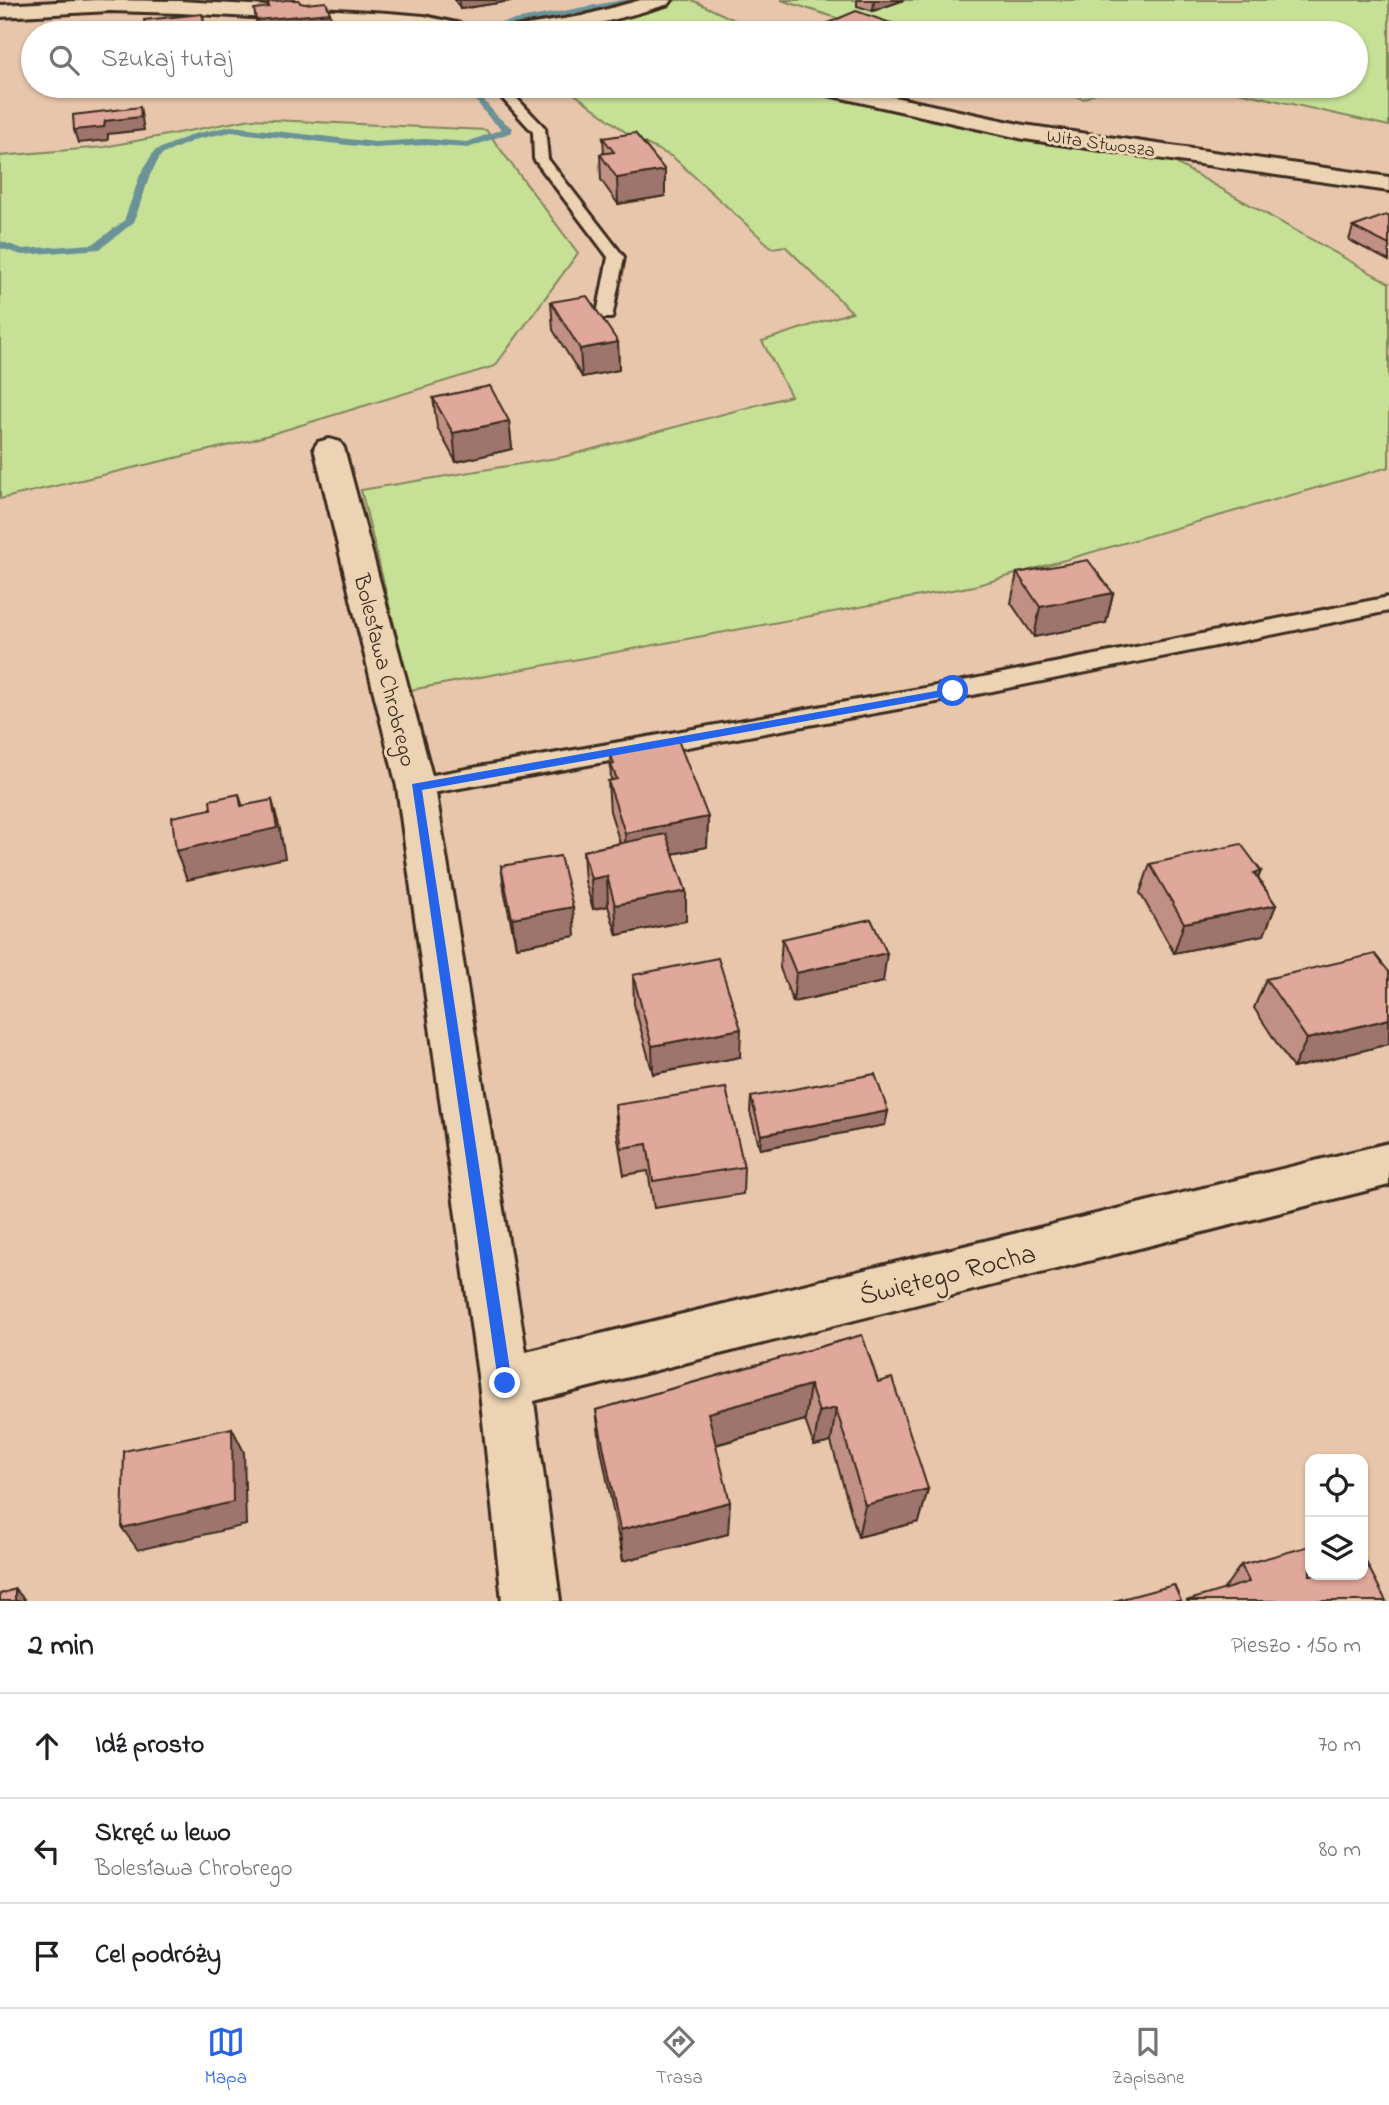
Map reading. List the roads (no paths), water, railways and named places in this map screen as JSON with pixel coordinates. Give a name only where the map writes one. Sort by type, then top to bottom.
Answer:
[{"type":"street","points":[[588,21],[662,0]]},
{"type":"street","points":[[0,11],[110,5],[401,21]]},
{"type":"street","name":"Wita Stwosza","points":[[870,98],[1024,132],[1389,184]]},
{"type":"street","name":"Bolesława Chrobrego","points":[[329,448],[416,787],[505,1383],[531,1601]]},
{"type":"street","name":"Świętego Rocha","points":[[505,1383],[1389,1164]]},
{"type":"lane","points":[[509,98],[540,131],[541,159],[616,257],[606,314]]},
{"type":"lane","points":[[416,787],[953,691],[1389,604]]},
{"type":"waterway","points":[[523,21],[611,6],[630,0]]},
{"type":"waterway","points":[[0,244],[22,252],[96,247],[129,222],[145,175],[157,153],[194,137],[231,129],[375,145],[426,142],[468,145],[509,130],[494,118],[478,98]]}]
